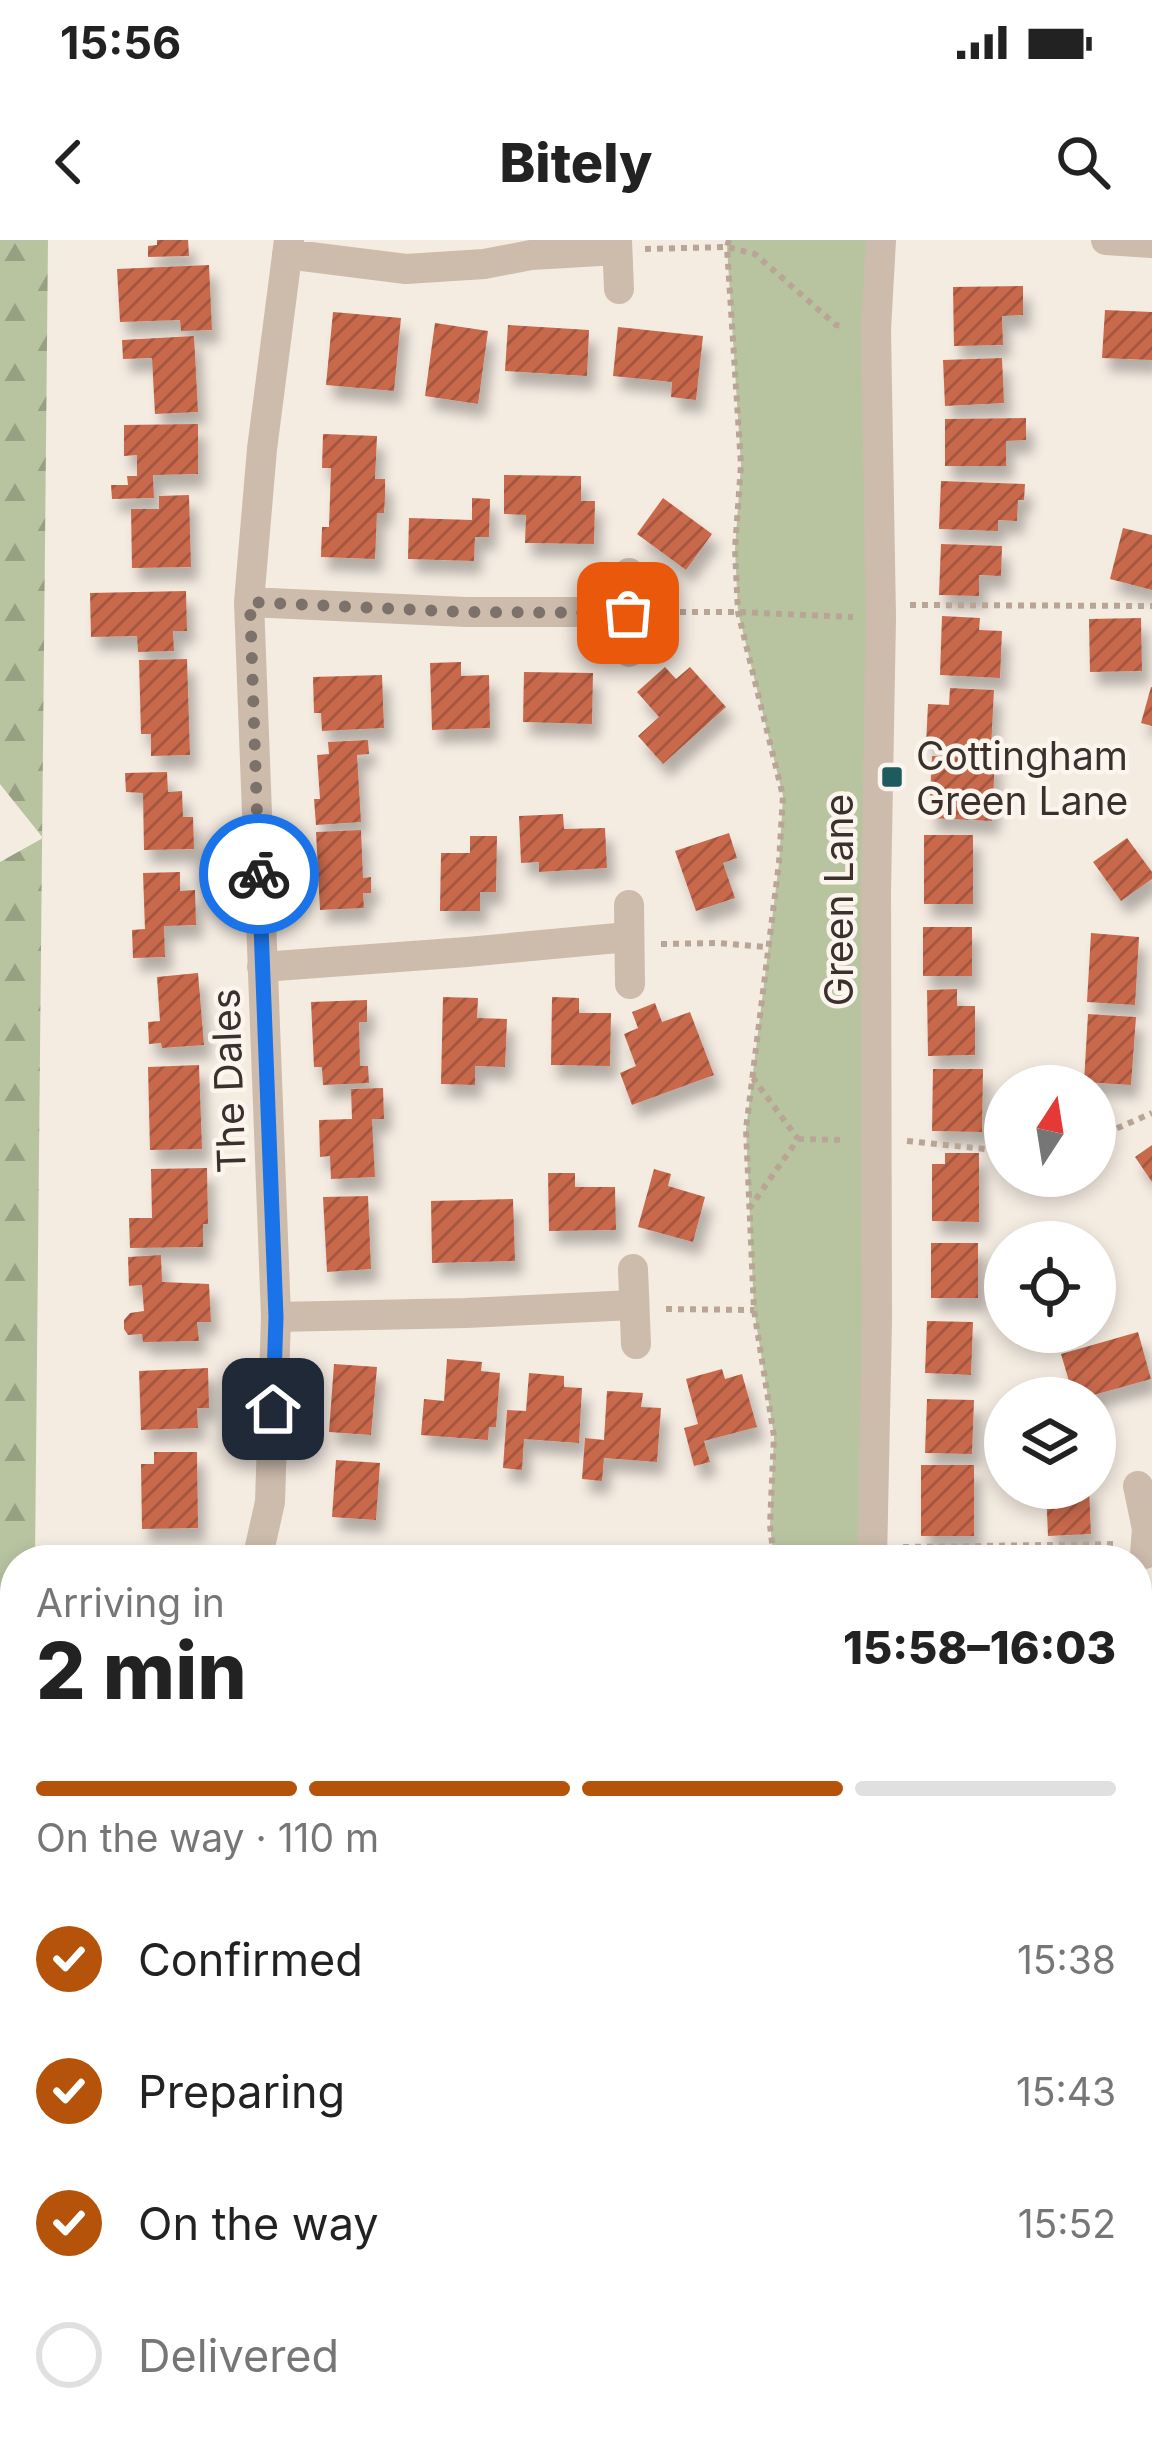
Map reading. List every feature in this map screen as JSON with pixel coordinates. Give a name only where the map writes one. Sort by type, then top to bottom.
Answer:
[{"type":"street","name":"Green Lane","points":[[881,240],[876,330],[881,613],[876,892],[881,1545]]},
{"type":"street","points":[[1106,240],[1152,243]]},
{"type":"street","points":[[288,247],[406,269],[484,264],[617,245],[620,289]]},
{"type":"street","name":"The Dales","points":[[260,1545],[270,1502],[276,1317],[250,602],[262,449],[288,247]]},
{"type":"street","points":[[628,573],[629,652]]},
{"type":"street","points":[[250,602],[466,612],[628,613]]},
{"type":"street","points":[[628,905],[630,984]]},
{"type":"street","points":[[262,967],[628,937]]},
{"type":"street","points":[[634,1269],[636,1344]]},
{"type":"street","points":[[276,1317],[633,1305]]},
{"type":"street","points":[[1138,1486],[1147,1539]]},
{"type":"street","points":[[1152,1970],[1152,2102]]},
{"type":"path","points":[[728,244],[741,465],[735,549],[738,611],[783,796],[746,1130],[754,1310],[774,1436],[772,1545]]},
{"type":"path","points":[[617,245],[728,244],[754,254],[836,325],[876,330]]},
{"type":"path","points":[[628,613],[881,613],[949,604],[1152,606]]},
{"type":"path","points":[[628,937],[652,945],[768,947]]},
{"type":"path","points":[[751,1075],[798,1139]]},
{"type":"path","points":[[1116,1129],[1152,1113]]},
{"type":"path","points":[[798,1139],[984,1148]]},
{"type":"path","points":[[748,1211],[798,1139]]},
{"type":"path","points":[[633,1305],[754,1310]]},
{"type":"path","points":[[1044,1545],[1147,1539]]},
{"type":"green space","points":[[0,240],[48,240],[42,837],[0,784]]},
{"type":"green space","points":[[729,240],[881,240],[863,1545],[772,1545],[770,1525],[774,1436],[754,1310],[746,1129],[783,796],[738,612],[735,549],[741,465]]},
{"type":"green space","points":[[42,838],[35,1545],[0,1545],[0,862]]},
{"type":"building","points":[[157,240],[188,240],[189,256],[148,257],[148,246],[157,245]]},
{"type":"building","points":[[209,265],[212,330],[181,331],[180,320],[120,322],[117,269]]},
{"type":"building","points":[[1023,286],[1023,315],[1002,316],[1003,345],[954,346],[953,287]]},
{"type":"building","points":[[1105,310],[1152,312],[1152,360],[1102,358]]},
{"type":"building","points":[[333,312],[401,318],[394,391],[326,385]]},
{"type":"building","points":[[435,323],[488,331],[478,404],[425,396]]},
{"type":"building","points":[[508,325],[589,330],[587,376],[505,371]]},
{"type":"building","points":[[618,327],[703,336],[696,400],[671,397],[672,382],[613,376]]},
{"type":"building","points":[[194,336],[198,412],[155,414],[152,358],[123,359],[122,340]]},
{"type":"building","points":[[1002,358],[1004,403],[945,406],[943,360]]},
{"type":"building","points":[[1026,418],[1026,440],[1006,441],[1006,466],[945,466],[945,419]]},
{"type":"building","points":[[198,424],[198,474],[153,475],[154,498],[112,499],[111,485],[128,485],[127,476],[137,476],[137,455],[124,456],[124,425]]},
{"type":"building","points":[[323,434],[377,436],[375,479],[385,479],[385,497],[384,513],[377,513],[375,559],[321,557],[322,527],[329,527],[331,468],[322,468]]},
{"type":"building","points":[[504,475],[581,476],[581,501],[595,501],[594,544],[525,543],[526,515],[504,514]]},
{"type":"building","points":[[941,481],[1025,484],[1017,521],[998,520],[998,531],[939,529]]},
{"type":"building","points":[[189,495],[191,567],[132,568],[131,509],[159,509],[159,496]]},
{"type":"building","points":[[472,498],[490,499],[489,537],[475,537],[474,561],[408,559],[409,518],[472,520]]},
{"type":"building","points":[[663,498],[712,534],[686,570],[637,534]]},
{"type":"building","points":[[1123,528],[1152,535],[1152,590],[1110,579]]},
{"type":"building","points":[[941,544],[1002,546],[1001,576],[979,575],[979,596],[939,595]]},
{"type":"building","points":[[186,591],[187,631],[173,631],[174,651],[138,652],[137,636],[91,637],[90,593]]},
{"type":"building","points":[[942,616],[980,618],[979,630],[1002,631],[1000,678],[940,675]]},
{"type":"building","points":[[1141,618],[1142,671],[1090,672],[1089,619]]},
{"type":"building","points":[[187,659],[190,755],[151,756],[151,734],[141,734],[139,660]]},
{"type":"building","points":[[461,662],[461,676],[489,675],[490,728],[432,730],[430,663]]},
{"type":"building","points":[[665,667],[676,679],[690,667],[726,707],[663,764],[638,736],[659,717],[637,692]]},
{"type":"building","points":[[524,672],[593,673],[592,724],[523,722]]},
{"type":"building","points":[[382,675],[384,728],[322,731],[321,713],[314,713],[313,677]]},
{"type":"building","points":[[1152,687],[1152,726],[1141,723]]},
{"type":"building","points":[[950,688],[994,690],[991,748],[926,745],[928,704],[949,705]]},
{"type":"building","points":[[368,740],[369,754],[357,755],[361,822],[316,825],[314,799],[320,799],[317,755],[329,754],[328,742]]},
{"type":"building","points":[[932,756],[995,758],[992,821],[929,818]]},
{"type":"building","points":[[167,772],[168,792],[182,791],[183,817],[193,817],[194,849],[144,850],[143,793],[126,792],[125,773]]},
{"type":"building","points":[[563,814],[564,829],[605,828],[607,868],[539,872],[539,862],[521,863],[519,816]]},
{"type":"building","points":[[361,830],[363,878],[371,877],[371,893],[363,893],[364,908],[320,910],[316,832]]},
{"type":"building","points":[[729,833],[737,858],[723,863],[735,898],[696,911],[675,851]]},
{"type":"building","points":[[924,835],[973,835],[973,904],[924,904]]},
{"type":"building","points":[[470,836],[497,836],[496,892],[480,892],[480,911],[440,911],[441,853],[470,853]]},
{"type":"building","points":[[1127,838],[1152,872],[1152,879],[1121,901],[1093,862]]},
{"type":"building","points":[[180,872],[180,891],[195,890],[196,925],[164,926],[165,957],[133,958],[132,930],[145,929],[143,873]]},
{"type":"building","points":[[923,927],[972,927],[972,976],[923,976]]},
{"type":"building","points":[[1091,933],[1139,937],[1135,1005],[1087,1002]]},
{"type":"building","points":[[198,973],[204,1045],[162,1048],[161,1043],[149,1044],[148,1022],[160,1021],[157,977]]},
{"type":"building","points":[[957,989],[957,1006],[975,1006],[975,1055],[928,1056],[927,990]]},
{"type":"building","points":[[443,997],[478,998],[477,1018],[507,1019],[505,1067],[475,1066],[475,1085],[441,1084]]},
{"type":"building","points":[[552,997],[579,998],[579,1013],[611,1013],[610,1066],[551,1065]]},
{"type":"building","points":[[367,1000],[367,1022],[359,1022],[360,1066],[368,1066],[369,1083],[323,1085],[322,1067],[314,1067],[311,1002]]},
{"type":"building","points":[[655,1003],[662,1022],[690,1012],[714,1075],[632,1105],[620,1073],[636,1066],[624,1034],[638,1028],[632,1012]]},
{"type":"building","points":[[1088,1014],[1136,1017],[1131,1085],[1116,1084],[1116,1065],[1085,1065]]},
{"type":"building","points":[[199,1065],[202,1149],[150,1150],[148,1067]]},
{"type":"building","points":[[933,1069],[983,1069],[982,1132],[932,1131]]},
{"type":"building","points":[[383,1088],[384,1119],[372,1119],[375,1177],[331,1179],[330,1156],[320,1157],[319,1120],[352,1119],[351,1089]]},
{"type":"building","points":[[1152,1145],[1152,1182],[1135,1157]]},
{"type":"building","points":[[945,1153],[979,1153],[979,1222],[932,1221],[932,1164],[945,1164]]},
{"type":"building","points":[[207,1168],[208,1224],[203,1224],[203,1247],[130,1248],[129,1218],[152,1218],[151,1169]]},
{"type":"building","points":[[654,1169],[671,1174],[668,1186],[705,1197],[693,1242],[638,1227]]},
{"type":"building","points":[[548,1173],[575,1173],[575,1187],[615,1187],[616,1230],[549,1231]]},
{"type":"building","points":[[368,1196],[371,1269],[327,1272],[323,1197]]},
{"type":"building","points":[[513,1199],[515,1261],[432,1263],[431,1201]]},
{"type":"building","points":[[931,1243],[978,1243],[978,1298],[931,1298]]},
{"type":"building","points":[[161,1255],[162,1282],[209,1284],[211,1322],[197,1322],[199,1341],[143,1342],[142,1334],[128,1335],[124,1329],[130,1313],[144,1311],[142,1285],[129,1286],[128,1257]]},
{"type":"building","points":[[927,1321],[973,1322],[971,1375],[925,1373]]},
{"type":"building","points":[[1138,1332],[1151,1379],[1116,1389],[1116,1377],[1068,1377],[1061,1354],[1116,1353],[1116,1338]]},
{"type":"building","points":[[447,1359],[482,1362],[481,1371],[500,1373],[496,1427],[489,1427],[488,1440],[421,1435],[424,1399],[444,1401]]},
{"type":"building","points":[[334,1364],[377,1367],[371,1435],[329,1432]]},
{"type":"building","points":[[208,1368],[209,1408],[197,1408],[198,1428],[141,1430],[139,1371]]},
{"type":"building","points":[[722,1369],[725,1379],[742,1374],[757,1427],[704,1441],[710,1462],[694,1466],[684,1428],[698,1424],[686,1379]]},
{"type":"building","points":[[529,1373],[564,1376],[564,1387],[582,1388],[579,1443],[524,1439],[522,1470],[503,1468],[507,1410],[526,1411]]},
{"type":"building","points":[[607,1391],[643,1393],[641,1407],[661,1408],[657,1462],[604,1458],[602,1481],[582,1479],[585,1438],[604,1440]]},
{"type":"building","points":[[927,1399],[974,1400],[972,1454],[925,1453]]},
{"type":"building","points":[[154,1452],[197,1452],[198,1528],[142,1529],[141,1464],[154,1464]]},
{"type":"building","points":[[336,1460],[380,1463],[376,1520],[332,1517]]},
{"type":"building","points":[[921,1465],[974,1465],[974,1536],[921,1536]]},
{"type":"building","points":[[1047,1509],[1090,1509],[1091,1534],[1048,1536]]},
{"type":"way so far","points":[[259,874],[250,602],[466,612],[628,613]]},
{"type":"place","name":"Cottingham Green Lane","points":[[892,777]]},
{"type":"route","points":[[259,874],[276,1317],[273,1409]]}]
